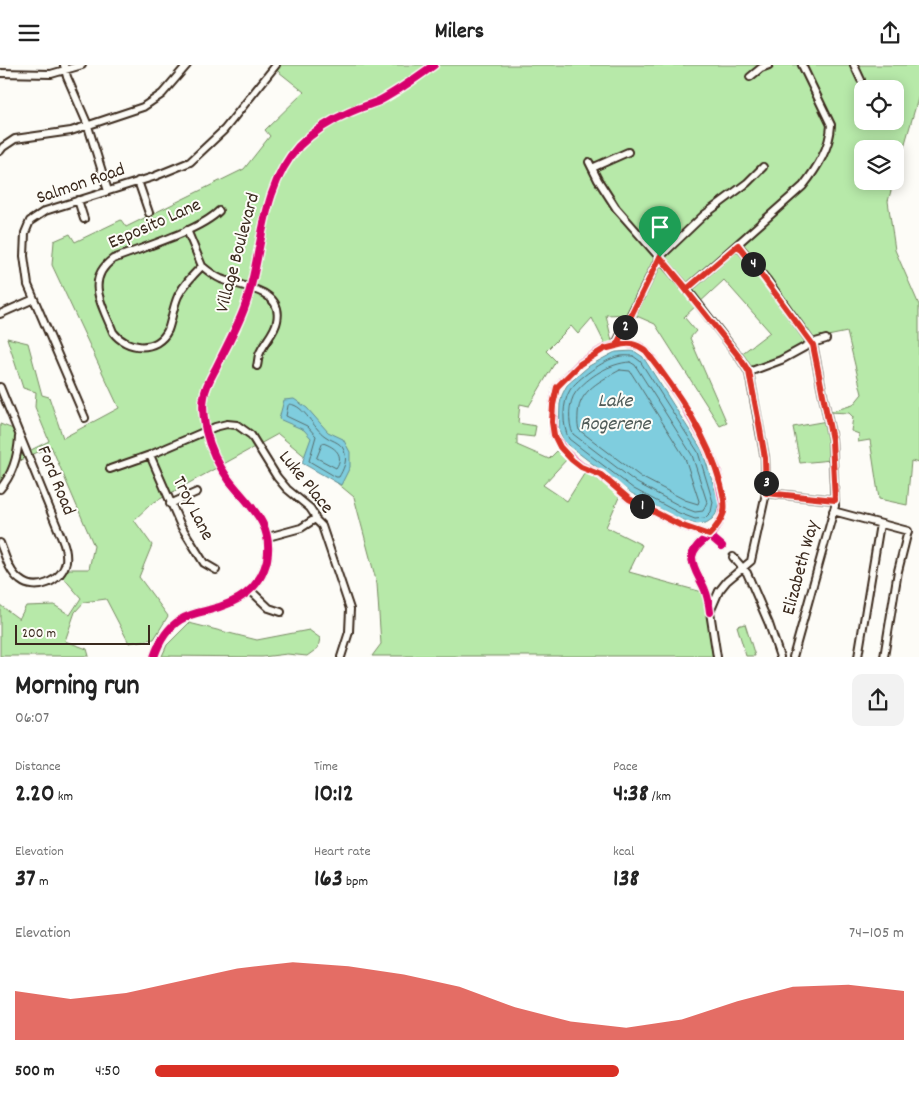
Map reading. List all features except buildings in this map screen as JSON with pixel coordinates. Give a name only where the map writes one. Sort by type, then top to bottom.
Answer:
[{"type":"street","points":[[0,73],[51,74],[65,68],[82,65]]},
{"type":"street","points":[[0,151],[10,142],[20,137],[54,134],[88,126],[150,103],[168,88],[187,65]]},
{"type":"street","name":"Salmon Road","points":[[84,418],[28,285],[24,243],[28,224],[38,215],[190,162],[224,130],[276,65]]},
{"type":"street","name":"Village Boulevard","points":[[154,657],[161,639],[178,622],[190,615],[230,604],[250,590],[260,578],[265,567],[268,553],[268,537],[263,522],[218,462],[206,431],[203,407],[207,387],[240,320],[277,180],[291,156],[323,126],[336,118],[390,95],[434,65]]},
{"type":"street","points":[[750,77],[761,68],[769,65]]},
{"type":"street","points":[[687,289],[803,186],[823,155],[831,135],[831,125],[802,65]]},
{"type":"street","points":[[854,65],[861,80]]},
{"type":"street","points":[[65,68],[88,126],[108,191]]},
{"type":"street","points":[[628,152],[591,165],[616,208],[687,289],[749,372],[765,458],[766,493],[753,557],[719,591],[710,612]]},
{"type":"street","points":[[616,346],[660,257],[704,215],[748,183],[763,167]]},
{"type":"street","points":[[138,181],[149,213]]},
{"type":"street","points":[[78,200],[84,219]]},
{"type":"street","name":"Esposito Lane","points":[[202,266],[188,280],[178,297],[168,329],[159,340],[140,347],[127,344],[113,332],[97,291],[98,279],[103,267],[112,259],[211,219],[219,211]]},
{"type":"street","points":[[187,230],[202,266],[222,279],[262,291],[271,298],[276,307],[278,316],[276,325],[260,354],[257,366]]},
{"type":"street","name":"Elizabeth Way","points":[[738,245],[812,343],[832,440],[835,500],[794,657]]},
{"type":"street","points":[[0,314],[34,299]]},
{"type":"street","points":[[749,372],[780,361],[812,343],[826,339]]},
{"type":"street","points":[[717,657],[708,600],[692,557],[696,548],[709,535],[716,527],[724,512],[717,470],[704,439],[680,399],[646,351],[639,346],[632,343],[604,349],[580,364],[557,387],[552,422],[554,435],[560,447],[581,467],[601,475],[629,499],[680,525],[709,535],[722,546]]},
{"type":"street","name":"Ford Road","points":[[0,387],[62,539],[66,554],[63,569],[58,576],[48,583],[33,585],[21,581],[12,570],[0,543]]},
{"type":"street","name":"Luke Place","points":[[110,469],[150,455],[221,425],[234,424],[249,432],[277,477],[287,489],[310,508],[322,526],[350,609],[349,632],[341,657]]},
{"type":"street","points":[[0,489],[13,467],[19,447],[19,433]]},
{"type":"street","name":"Troy Lane","points":[[150,455],[181,526],[204,563],[216,570]]},
{"type":"street","points":[[170,504],[198,492]]},
{"type":"street","points":[[766,493],[835,500]]},
{"type":"street","points":[[833,511],[908,531],[898,571],[884,657]]},
{"type":"street","points":[[268,537],[301,528],[316,519]]},
{"type":"street","points":[[858,657],[880,524]]},
{"type":"street","points":[[733,557],[747,573],[780,657]]},
{"type":"street","points":[[250,590],[269,608],[281,612]]},
{"type":"green space","points":[[276,65],[919,65],[919,95],[904,147],[904,140],[854,140],[854,190],[891,190],[888,201],[895,250],[919,305],[919,463],[911,461],[907,505],[879,499],[870,440],[858,442],[859,434],[851,431],[853,417],[849,413],[829,412],[853,405],[862,394],[847,332],[818,338],[751,370],[740,355],[770,332],[724,280],[684,317],[696,331],[690,338],[727,423],[720,426],[655,324],[632,314],[606,315],[613,346],[607,348],[592,318],[578,334],[571,326],[546,351],[556,361],[529,406],[520,404],[518,423],[536,426],[534,437],[517,435],[517,445],[549,459],[558,450],[568,458],[543,485],[567,501],[586,471],[620,495],[606,527],[642,545],[629,572],[706,593],[716,656],[372,656],[381,644],[377,584],[354,497],[278,434],[151,504],[134,520],[152,545],[139,577],[168,616],[154,639],[129,643],[106,599],[84,602],[75,612],[65,641],[87,649],[89,656],[0,656],[0,605],[19,619],[26,606],[54,605],[70,615],[81,598],[62,576],[67,569],[89,569],[94,546],[51,446],[14,463],[0,486],[0,424],[16,430],[23,454],[49,441],[35,407],[36,392],[23,388],[7,338],[28,343],[42,395],[49,397],[63,438],[119,408],[52,265],[54,241],[70,234],[75,242],[121,220],[126,227],[244,169],[270,136],[265,130],[304,92],[274,68]]},
{"type":"green space","points":[[827,421],[831,460],[800,463],[793,427]]},
{"type":"green space","points":[[189,623],[257,640],[309,630],[320,638],[318,648],[307,656],[287,654],[262,657],[162,656],[167,645]]},
{"type":"green space","points":[[745,624],[755,656],[746,656],[737,626]]},
{"type":"water","name":"Lake Rogerene","points":[[634,351],[643,357],[702,450],[719,502],[716,514],[706,523],[695,524],[677,518],[631,493],[564,442],[559,430],[560,404],[567,385],[589,366],[615,352]]},
{"type":"water","points":[[294,399],[307,408],[328,432],[343,439],[350,452],[350,467],[341,485],[302,463],[311,438],[304,430],[279,419],[284,400]]},
{"type":"cycle path","points":[[154,657],[164,636],[180,620],[219,607],[246,594],[259,579],[267,560],[267,536],[263,525],[252,507],[229,480],[215,457],[206,431],[203,405],[207,386],[244,309],[269,203],[276,183],[286,164],[299,146],[316,131],[343,115],[379,101],[434,65]]},
{"type":"cycle path","points":[[710,612],[707,595],[695,570],[692,557],[695,549],[702,541],[706,538],[710,535],[718,525],[724,506],[717,470],[703,439],[680,399],[653,360],[639,346],[624,343],[603,349],[579,364],[557,387],[553,405],[554,435],[564,451],[581,466],[601,475],[629,499],[680,525],[709,535],[722,546]]},
{"type":"route","points":[[660,257],[616,346],[604,349],[580,364],[557,387],[554,394],[552,422],[554,435],[560,447],[581,467],[601,475],[629,499],[690,529],[709,535],[724,512],[724,499],[717,470],[704,439],[680,399],[646,351],[632,343],[616,346],[644,286],[660,257],[687,289],[749,372],[765,458],[766,493],[835,500],[832,440],[813,345],[738,245],[687,289],[660,257]]}]
